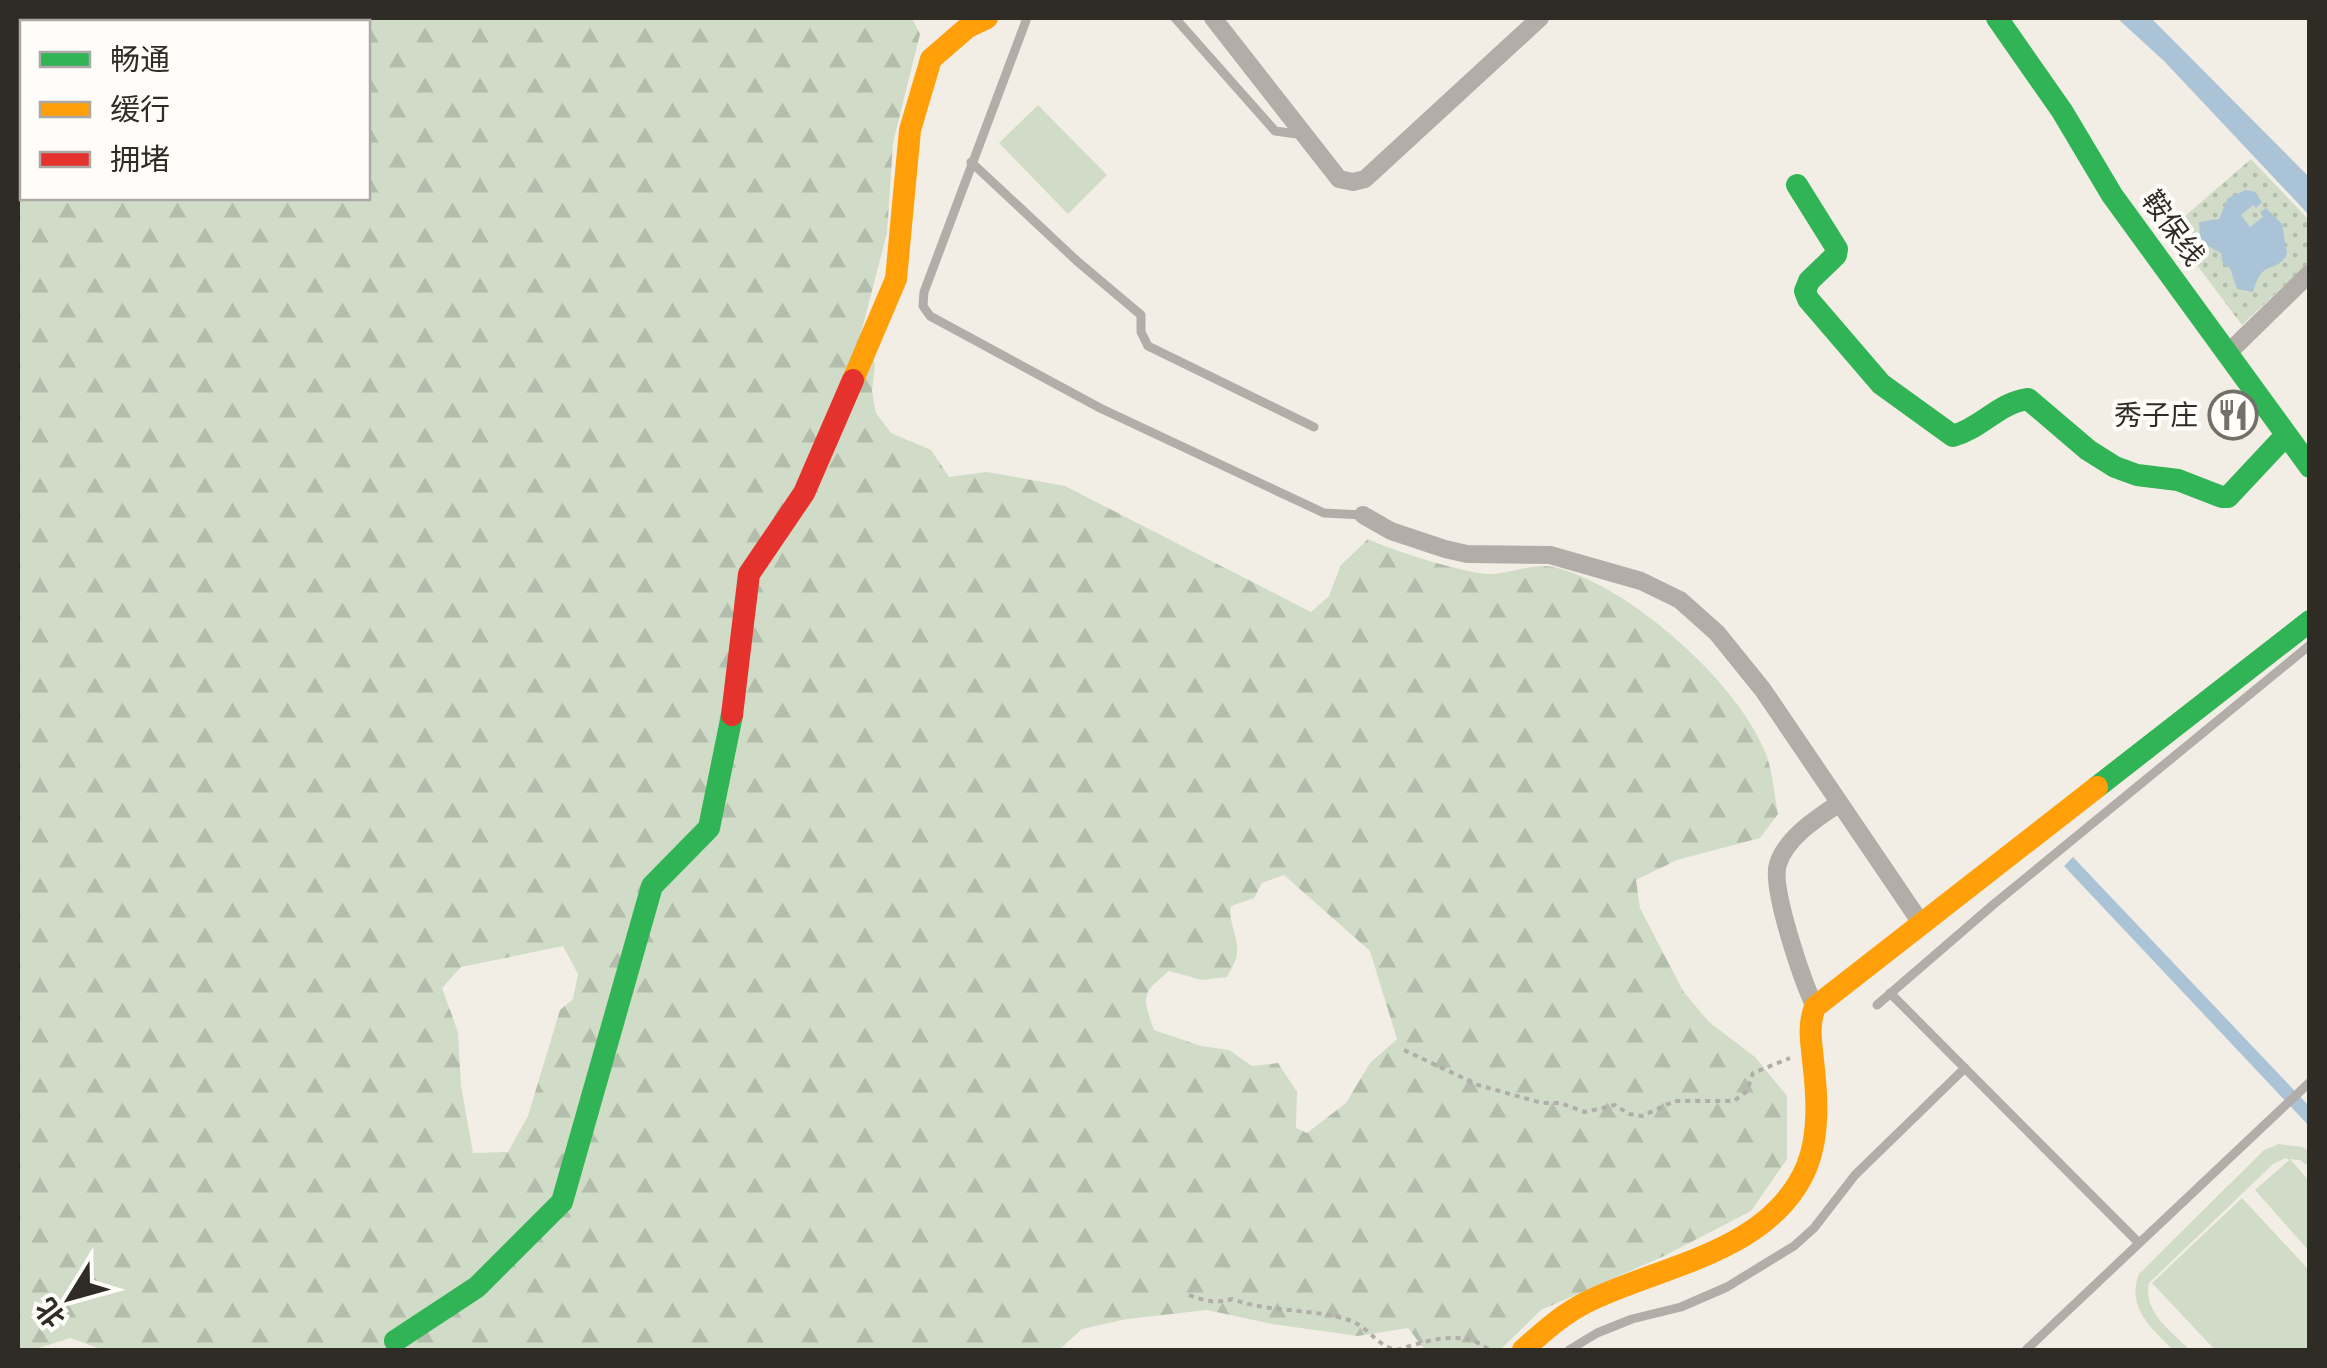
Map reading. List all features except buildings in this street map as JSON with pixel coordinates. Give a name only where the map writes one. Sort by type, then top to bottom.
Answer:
[{"type":"street","points":[[395,1342],[477,1287],[562,1202],[652,886],[709,828],[733,711],[749,574],[804,493],[896,279],[910,130],[931,59],[968,27],[987,18]]},
{"type":"street","points":[[1213,18],[1340,180],[1353,182],[1365,179],[1540,18]]},
{"type":"street","name":"鞍保线","points":[[1997,18],[2062,111],[2112,195],[2310,467]]},
{"type":"street","points":[[1797,185],[1837,248],[1836,255],[1809,281],[1804,291],[1808,299],[1881,384],[1952,436],[1963,434],[2012,399],[2028,399],[2090,452],[2114,467],[2156,480],[2178,479],[2220,499],[2228,498],[2286,434]]},
{"type":"street","points":[[2227,354],[2310,273]]},
{"type":"street","points":[[1363,515],[1391,531],[1444,549],[1467,554],[1550,556],[1641,580],[1680,600],[1717,632],[1763,690],[1921,923]]},
{"type":"street","points":[[1523,1350],[1576,1308],[1628,1284],[1673,1270],[1737,1239],[1779,1208],[1807,1168],[1814,1137],[1816,1096],[1808,1019],[1815,1006],[2310,621]]},
{"type":"street","points":[[1815,1006],[1800,971],[1776,866],[1812,821],[1838,804]]},
{"type":"lane","points":[[1028,18],[971,162],[924,292],[923,306],[930,316],[1100,408],[1324,513],[1363,515]]},
{"type":"lane","points":[[1175,18],[1275,131],[1307,135]]},
{"type":"lane","points":[[971,162],[1140,315],[1141,332],[1148,346],[1314,427]]},
{"type":"lane","points":[[1877,1005],[2310,645]]},
{"type":"lane","points":[[1890,993],[2139,1243]]},
{"type":"lane","points":[[1568,1350],[1632,1319],[1681,1307],[1727,1287],[1794,1246],[1814,1228],[1855,1175],[1964,1068]]},
{"type":"lane","points":[[2026,1350],[2310,1082]]},
{"type":"path","points":[[1404,1050],[1478,1084],[1542,1103],[1586,1112],[1615,1105],[1642,1116],[1675,1101],[1734,1100],[1748,1091],[1753,1073],[1812,1046]]},
{"type":"path","points":[[1189,1294],[1222,1303],[1232,1299],[1250,1306],[1344,1318],[1360,1324],[1386,1348],[1396,1350],[1439,1339],[1470,1338],[1489,1350]]},
{"type":"green space","points":[[18,18],[912,18],[920,34],[893,143],[887,233],[861,333],[875,364],[872,391],[876,413],[891,433],[931,450],[949,477],[987,472],[1065,486],[1311,612],[1329,596],[1341,565],[1368,539],[1430,561],[1481,573],[1546,566],[1583,577],[1646,615],[1707,668],[1752,726],[1766,754],[1778,814],[1760,838],[1677,860],[1636,880],[1640,908],[1683,991],[1709,1022],[1755,1057],[1787,1096],[1787,1159],[1751,1211],[1664,1256],[1541,1310],[1500,1350],[1425,1350],[1408,1328],[1358,1336],[1207,1310],[1127,1319],[1082,1329],[1059,1350],[104,1350],[70,1338],[33,1350],[18,1350]],"holes":[[[1284,875],[1370,951],[1397,1039],[1370,1063],[1346,1103],[1307,1133],[1296,1128],[1297,1092],[1278,1063],[1252,1066],[1229,1050],[1201,1046],[1154,1030],[1146,1002],[1153,985],[1169,971],[1202,980],[1227,977],[1237,954],[1231,906],[1254,898],[1262,883]],[[563,946],[578,974],[573,999],[560,1010],[528,1116],[508,1152],[473,1153],[461,1086],[458,1032],[442,988],[461,967]]]},
{"type":"green space","points":[[1038,105],[1107,175],[1068,214],[999,143]]},
{"type":"green space","points":[[2251,159],[2309,220],[2309,262],[2242,325],[2175,236],[2182,229],[2177,223]]},
{"type":"green space","points":[[2279,1144],[2309,1151],[2309,1167],[2290,1159],[2309,1181],[2309,1251],[2255,1190],[2289,1160],[2286,1158],[2273,1164],[2149,1283],[2154,1312],[2190,1350],[2173,1350],[2143,1317],[2136,1297],[2139,1274],[2264,1150]]},
{"type":"green space","points":[[2242,1198],[2309,1270],[2309,1350],[2215,1350],[2152,1283]]},
{"type":"water","points":[[2117,18],[2151,18],[2309,177],[2309,215],[2164,61]]},
{"type":"water","points":[[2246,190],[2255,192],[2262,202],[2241,215],[2250,227],[2263,217],[2260,212],[2266,208],[2282,224],[2287,254],[2261,274],[2253,292],[2237,289],[2221,253],[2204,244],[2199,222],[2219,219],[2228,198]]},
{"type":"water","points":[[2073,857],[2309,1106],[2309,1126],[2064,866]]},
{"type":"traffic: fast","points":[[1997,18],[2062,111],[2112,195],[2310,467]]},
{"type":"traffic: fast","points":[[1797,185],[1837,249],[1836,255],[1809,281],[1805,291],[1808,299],[1881,384],[1953,436],[2008,405],[2028,399],[2088,450],[2115,467],[2137,475],[2178,480],[2228,497],[2286,435]]},
{"type":"traffic: fast","points":[[2097,787],[2310,621]]},
{"type":"traffic: fast","points":[[395,1341],[477,1287],[562,1202],[652,886],[709,828],[732,715]]},
{"type":"traffic: slow","points":[[853,380],[896,279],[910,130],[931,59],[968,27],[987,18]]},
{"type":"traffic: slow","points":[[1523,1350],[1581,1305],[1713,1252],[1769,1218],[1791,1195],[1807,1166],[1814,1140],[1816,1086],[1811,1020],[1815,1007],[2097,787]]},
{"type":"traffic: jam","points":[[732,715],[749,574],[804,493],[853,380]]},
{"type":"place","name":"秀子庄","points":[[2233,415]]}]
